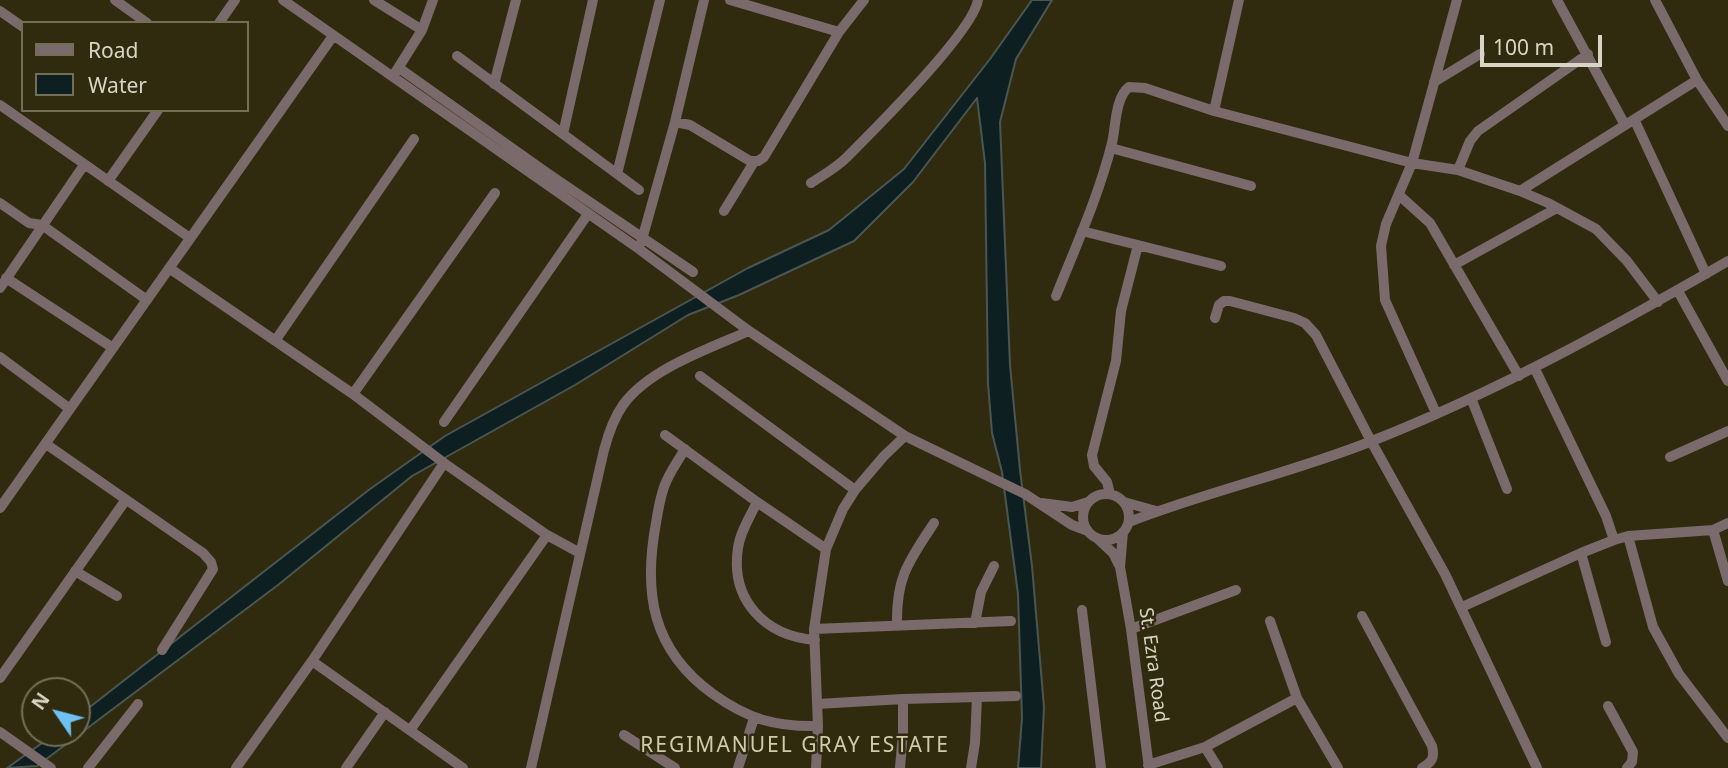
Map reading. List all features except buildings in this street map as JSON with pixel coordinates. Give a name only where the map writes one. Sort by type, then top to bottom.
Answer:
[{"type":"street","points":[[115,0],[144,21]]},
{"type":"street","points":[[220,21],[235,0]]},
{"type":"street","points":[[283,0],[333,36],[396,72],[694,272]]},
{"type":"street","points":[[374,0],[422,30]]},
{"type":"street","points":[[396,72],[422,30],[433,0]]},
{"type":"street","points":[[494,84],[516,0]]},
{"type":"street","points":[[563,134],[593,0]]},
{"type":"street","points":[[617,174],[660,0]]},
{"type":"street","points":[[639,249],[675,122],[704,0]]},
{"type":"street","points":[[730,0],[839,32]]},
{"type":"street","points":[[724,211],[754,162],[764,157],[770,149],[839,32],[864,0]]},
{"type":"street","points":[[811,183],[845,159],[888,116],[962,30],[975,11],[978,0]]},
{"type":"street","points":[[1214,111],[1240,0]]},
{"type":"street","points":[[1437,413],[1385,300],[1381,246],[1386,224],[1412,163],[1457,0]]},
{"type":"street","points":[[1557,0],[1630,123],[1706,274]]},
{"type":"street","points":[[1655,0],[1697,80],[1728,126]]},
{"type":"street","points":[[0,11],[21,26]]},
{"type":"street","points":[[0,508],[333,36]]},
{"type":"street","points":[[1434,82],[1480,54]]},
{"type":"street","points":[[1458,170],[1470,141],[1478,131],[1587,54]]},
{"type":"street","points":[[457,56],[639,190]]},
{"type":"street","points":[[396,72],[748,331],[905,436],[1041,502],[1072,525],[1111,539],[1126,527],[1156,511],[1307,464],[1371,441],[1471,398],[1535,369],[1728,261]]},
{"type":"street","points":[[1520,191],[1697,80]]},
{"type":"street","points":[[1056,296],[1111,148],[1120,97],[1129,87],[1145,88],[1214,111],[1412,163],[1458,170],[1520,191],[1596,229],[1607,238],[1658,302]]},
{"type":"street","points":[[0,105],[190,238]]},
{"type":"street","points":[[107,181],[155,114]]},
{"type":"street","points":[[675,122],[690,125],[754,162]]},
{"type":"street","points":[[275,341],[414,139]]},
{"type":"street","points":[[1111,148],[1251,186]]},
{"type":"street","points":[[84,165],[3,283],[113,348]]},
{"type":"street","points":[[353,394],[495,192]]},
{"type":"street","points":[[1399,195],[1430,223],[1519,376]]},
{"type":"street","points":[[0,203],[29,223],[43,225],[147,300]]},
{"type":"street","points":[[1454,265],[1558,208]]},
{"type":"street","points":[[444,422],[588,214]]},
{"type":"street","points":[[1082,232],[1221,266]]},
{"type":"street","points":[[1110,494],[1105,477],[1094,466],[1092,455],[1116,361],[1121,311],[1138,245]]},
{"type":"street","points":[[169,268],[353,394],[443,463],[547,535],[580,553]]},
{"type":"street","points":[[1678,290],[1728,381]]},
{"type":"street","points":[[1215,318],[1219,305],[1230,301],[1294,318],[1305,323],[1316,335],[1462,607],[1537,768]]},
{"type":"street","points":[[535,766],[608,434],[621,407],[646,383],[677,363],[748,331]]},
{"type":"street","points":[[0,357],[70,409]]},
{"type":"street","points":[[1535,369],[1615,540]]},
{"type":"street","points":[[700,376],[855,490]]},
{"type":"street","points":[[1471,398],[1507,489]]},
{"type":"street","points":[[1670,457],[1728,431]]},
{"type":"street","points":[[665,435],[826,549]]},
{"type":"street","points":[[816,768],[818,726],[814,635],[826,549],[855,490],[905,436]]},
{"type":"street","points":[[46,444],[203,553],[211,562],[213,569],[162,650]]},
{"type":"street","points":[[685,449],[665,484],[650,555],[653,606],[664,637],[683,668],[694,680],[719,698],[754,718],[773,724],[818,726]]},
{"type":"street","points":[[236,768],[312,661],[443,463]]},
{"type":"street","points":[[1041,502],[1072,507],[1094,497],[1110,494],[1124,502],[1156,511]]},
{"type":"street","points":[[0,678],[125,501]]},
{"type":"street","points":[[757,502],[738,546],[739,584],[746,601],[771,627],[797,639],[897,624],[1011,621]]},
{"type":"street","points":[[1088,502],[1083,517],[1092,534],[1113,553],[1121,567]]},
{"type":"street","points":[[1124,502],[1129,512],[1126,527]]},
{"type":"street","points":[[897,624],[899,583],[907,565],[934,523]]},
{"type":"street","points":[[1462,607],[1615,540],[1628,536],[1713,530],[1728,523]]},
{"type":"street","name":"St. Ezra Road","points":[[1126,527],[1121,567],[1149,766]]},
{"type":"street","points":[[1713,530],[1728,581]]},
{"type":"street","points":[[411,730],[547,535]]},
{"type":"street","points":[[1628,536],[1653,627],[1679,674],[1728,738]]},
{"type":"street","points":[[1581,553],[1606,642]]},
{"type":"street","points":[[975,623],[981,592],[994,566]]},
{"type":"street","points":[[75,571],[117,596]]},
{"type":"street","points":[[1131,629],[1236,590]]},
{"type":"street","points":[[1082,610],[1101,768]]},
{"type":"street","points":[[1362,616],[1433,747],[1434,755],[1430,763],[1422,768]]},
{"type":"street","points":[[1270,621],[1297,698],[1338,768]]},
{"type":"street","points":[[312,661],[463,768]]},
{"type":"street","points":[[817,704],[1016,696]]},
{"type":"street","points":[[971,768],[977,697]]},
{"type":"street","points":[[1149,766],[1205,747],[1297,698]]},
{"type":"street","points":[[900,768],[902,699]]},
{"type":"street","points":[[88,768],[138,704]]},
{"type":"street","points":[[1608,706],[1633,752],[1632,762],[1626,768]]},
{"type":"street","points":[[346,768],[385,712]]},
{"type":"street","points":[[738,768],[754,718]]},
{"type":"street","points":[[0,732],[47,765]]},
{"type":"street","points":[[624,735],[675,768]]},
{"type":"street","points":[[1205,747],[1218,768]]},
{"type":"water","points":[[1032,0],[1052,0],[1016,59],[1000,122],[1010,365],[1044,707],[1041,768],[1018,768],[1022,718],[1018,594],[1002,472],[992,433],[988,383],[985,163],[977,98],[913,182],[854,241],[739,295],[688,315],[575,385],[412,476],[278,585],[91,725],[91,706],[370,489],[445,436],[748,268],[829,230],[904,169],[990,59]]},
{"type":"water","points":[[36,747],[62,747],[37,766],[7,768]]},
{"type":"district","name":"REGIMANUEL GRAY ESTATE","points":[[795,746]]}]
